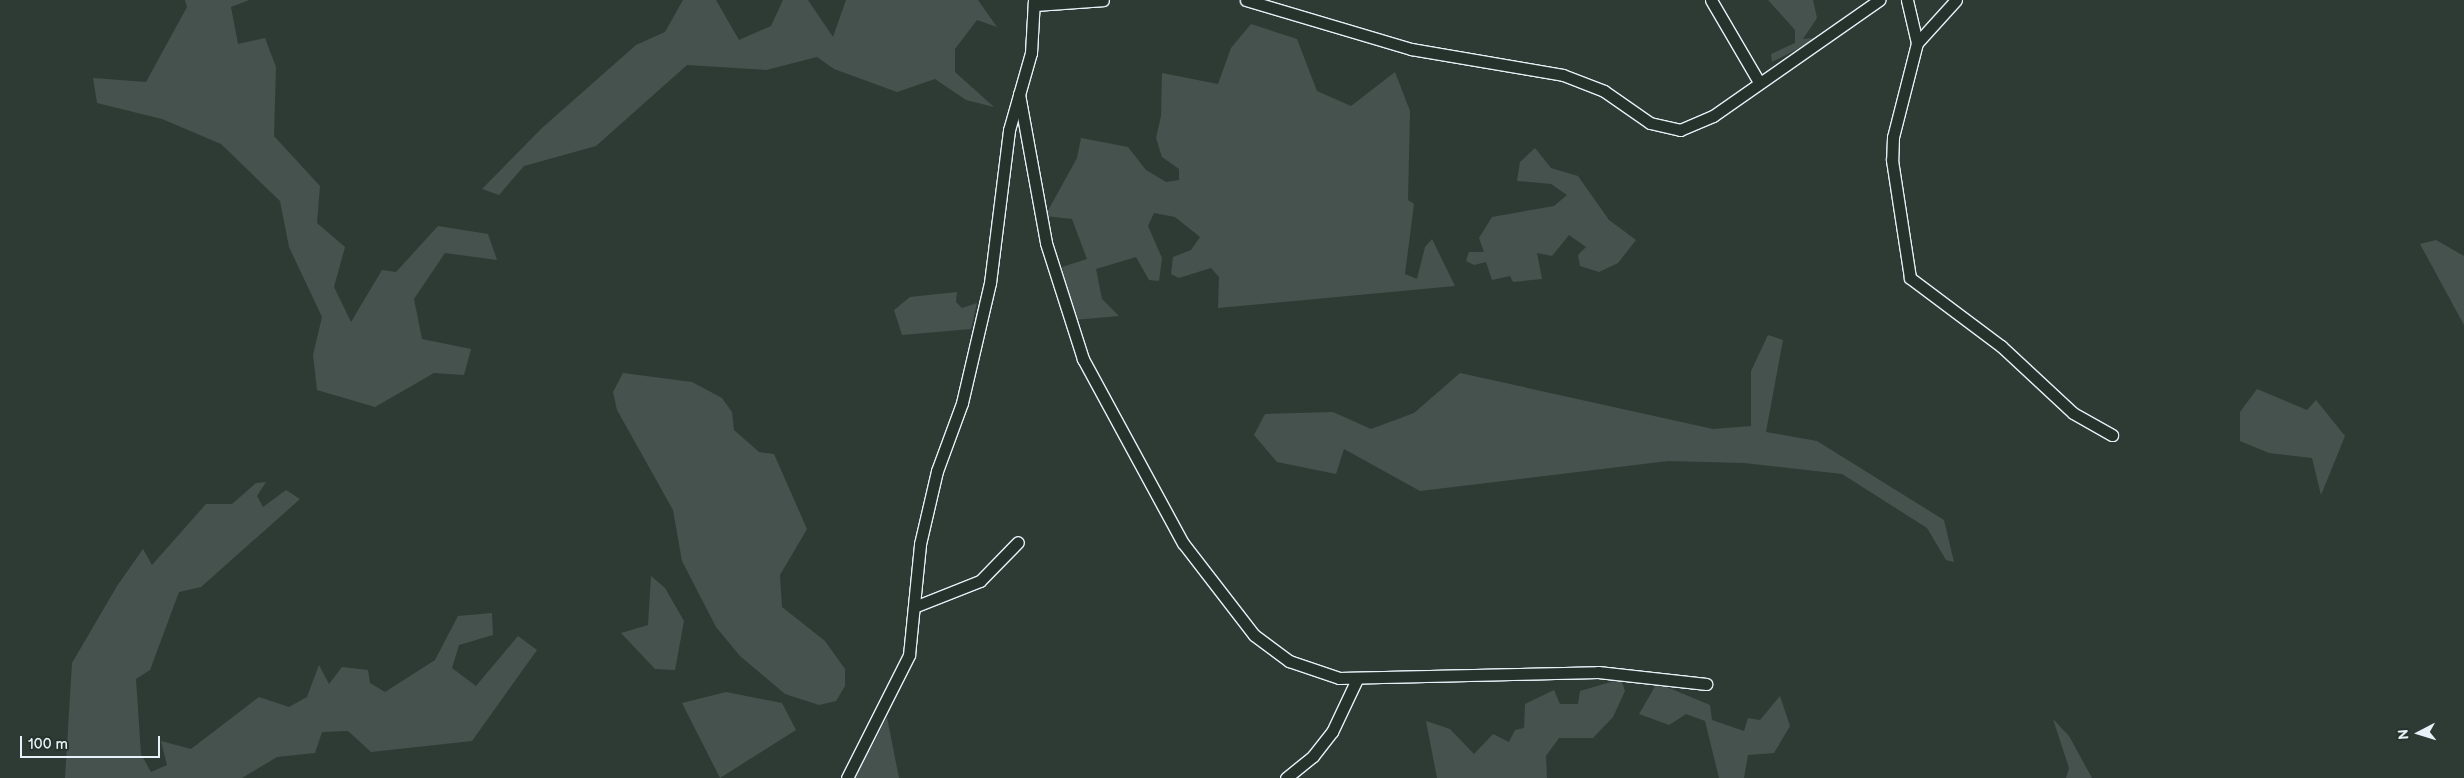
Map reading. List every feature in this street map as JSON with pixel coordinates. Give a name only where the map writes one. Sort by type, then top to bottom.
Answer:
[{"type":"street","points":[[846,778],[906,663],[925,522],[962,403],[990,284],[1009,130],[1030,53],[1034,3],[1103,0]]},
{"type":"street","points":[[1246,0],[1411,49],[1563,75],[1604,91],[1650,123],[1668,129],[1697,126],[1880,0]]},
{"type":"street","points":[[1711,0],[1759,82]]},
{"type":"street","points":[[1907,0],[1917,43],[1892,148],[1910,278],[2001,346],[2073,413],[2112,435]]},
{"type":"street","points":[[1917,43],[1956,0]]},
{"type":"street","points":[[1019,94],[1037,204],[1071,328],[1097,390],[1165,514],[1254,635],[1308,669],[1357,679],[1622,672],[1706,684]]},
{"type":"street","points":[[914,607],[980,581],[1018,542]]},
{"type":"street","points":[[1286,778],[1313,756],[1332,732],[1357,679]]},
{"type":"shaded area","points":[[185,0],[249,0],[231,7],[238,44],[265,38],[276,67],[274,136],[320,186],[317,223],[345,247],[334,287],[351,322],[382,270],[396,272],[438,226],[488,234],[497,260],[445,253],[414,299],[422,339],[471,349],[464,375],[434,373],[375,407],[317,390],[313,355],[322,317],[289,247],[280,201],[221,144],[162,119],[97,103],[93,78],[146,82],[187,7]]},
{"type":"shaded area","points":[[683,0],[716,0],[739,40],[771,26],[783,0],[808,0],[833,37],[846,0],[978,0],[997,27],[977,20],[955,49],[955,72],[994,107],[966,100],[935,79],[897,92],[834,69],[817,57],[766,70],[687,65],[596,146],[524,166],[499,195],[482,189],[542,128],[636,45],[665,32]]},
{"type":"shaded area","points":[[1768,0],[1813,0],[1817,18],[1803,39],[1813,38],[1807,44],[1772,62],[1771,54],[1795,43],[1795,30]]},
{"type":"shaded area","points":[[1251,24],[1297,39],[1317,91],[1351,106],[1395,72],[1410,111],[1408,200],[1414,204],[1405,274],[1417,279],[1425,247],[1432,239],[1455,286],[1218,308],[1219,277],[1211,268],[1179,278],[1171,274],[1173,257],[1191,250],[1200,237],[1175,217],[1154,213],[1148,226],[1162,258],[1159,281],[1149,280],[1136,257],[1096,269],[1102,299],[1119,316],[1073,320],[1062,267],[1087,259],[1072,219],[1045,216],[1077,158],[1081,138],[1128,147],[1146,170],[1166,182],[1179,180],[1179,169],[1162,157],[1156,138],[1161,116],[1162,73],[1218,84],[1231,48]]},
{"type":"shaded area","points":[[1535,148],[1551,168],[1578,176],[1609,220],[1636,240],[1618,263],[1599,272],[1580,266],[1578,255],[1586,247],[1569,235],[1552,256],[1537,253],[1542,279],[1513,282],[1510,276],[1492,280],[1486,262],[1474,265],[1466,261],[1469,252],[1484,252],[1479,238],[1492,217],[1554,206],[1567,195],[1551,184],[1517,181],[1520,162]]},
{"type":"shaded area","points":[[2436,240],[2464,256],[2464,325],[2420,244]]},
{"type":"shaded area","points":[[957,292],[956,302],[962,308],[977,303],[971,329],[902,335],[894,310],[910,297]]},
{"type":"shaded area","points":[[1768,335],[1783,340],[1766,432],[1817,441],[1944,520],[1954,562],[1946,560],[1927,528],[1842,474],[1744,463],[1668,461],[1420,491],[1344,449],[1336,474],[1277,462],[1254,435],[1265,414],[1333,412],[1371,429],[1414,413],[1460,373],[1713,429],[1751,426],[1751,371]]},
{"type":"shaded area","points":[[623,373],[692,382],[722,398],[732,412],[734,430],[759,452],[774,454],[807,529],[780,575],[782,607],[825,641],[845,669],[845,686],[836,701],[819,705],[785,694],[740,656],[716,627],[682,561],[673,510],[617,410],[613,392]]},
{"type":"shaded area","points":[[2257,389],[2307,410],[2316,400],[2345,436],[2321,495],[2312,458],[2269,453],[2240,441],[2240,412]]},
{"type":"shaded area","points":[[266,482],[257,496],[263,507],[286,490],[300,499],[201,587],[179,592],[150,670],[136,679],[141,754],[151,772],[167,765],[161,741],[191,749],[259,697],[289,707],[307,697],[319,665],[329,684],[342,667],[368,670],[370,683],[385,692],[435,660],[458,616],[492,613],[493,635],[459,645],[452,668],[476,686],[518,636],[537,650],[472,741],[371,752],[348,731],[322,732],[315,753],[277,757],[242,778],[65,778],[72,663],[117,586],[143,549],[152,565],[206,504],[232,504],[256,483]]},
{"type":"shaded area","points":[[651,576],[665,588],[684,621],[675,670],[655,669],[621,633],[648,625]]},
{"type":"shaded area","points":[[1621,679],[1625,691],[1613,717],[1593,738],[1559,738],[1546,756],[1547,778],[1437,778],[1426,721],[1450,729],[1474,754],[1493,734],[1509,742],[1515,730],[1524,728],[1525,704],[1554,690],[1560,704],[1578,704],[1580,691]]},
{"type":"shaded area","points":[[1657,683],[1710,705],[1712,720],[1744,731],[1748,718],[1760,720],[1780,696],[1790,726],[1774,753],[1748,755],[1744,778],[1719,778],[1705,721],[1686,714],[1669,725],[1639,714]]},
{"type":"shaded area","points":[[726,692],[782,703],[796,730],[720,778],[682,703]]},
{"type":"shaded area","points":[[887,717],[899,778],[855,778],[856,776]]},
{"type":"shaded area","points":[[2053,719],[2069,736],[2092,778],[2066,778],[2069,768]]}]
